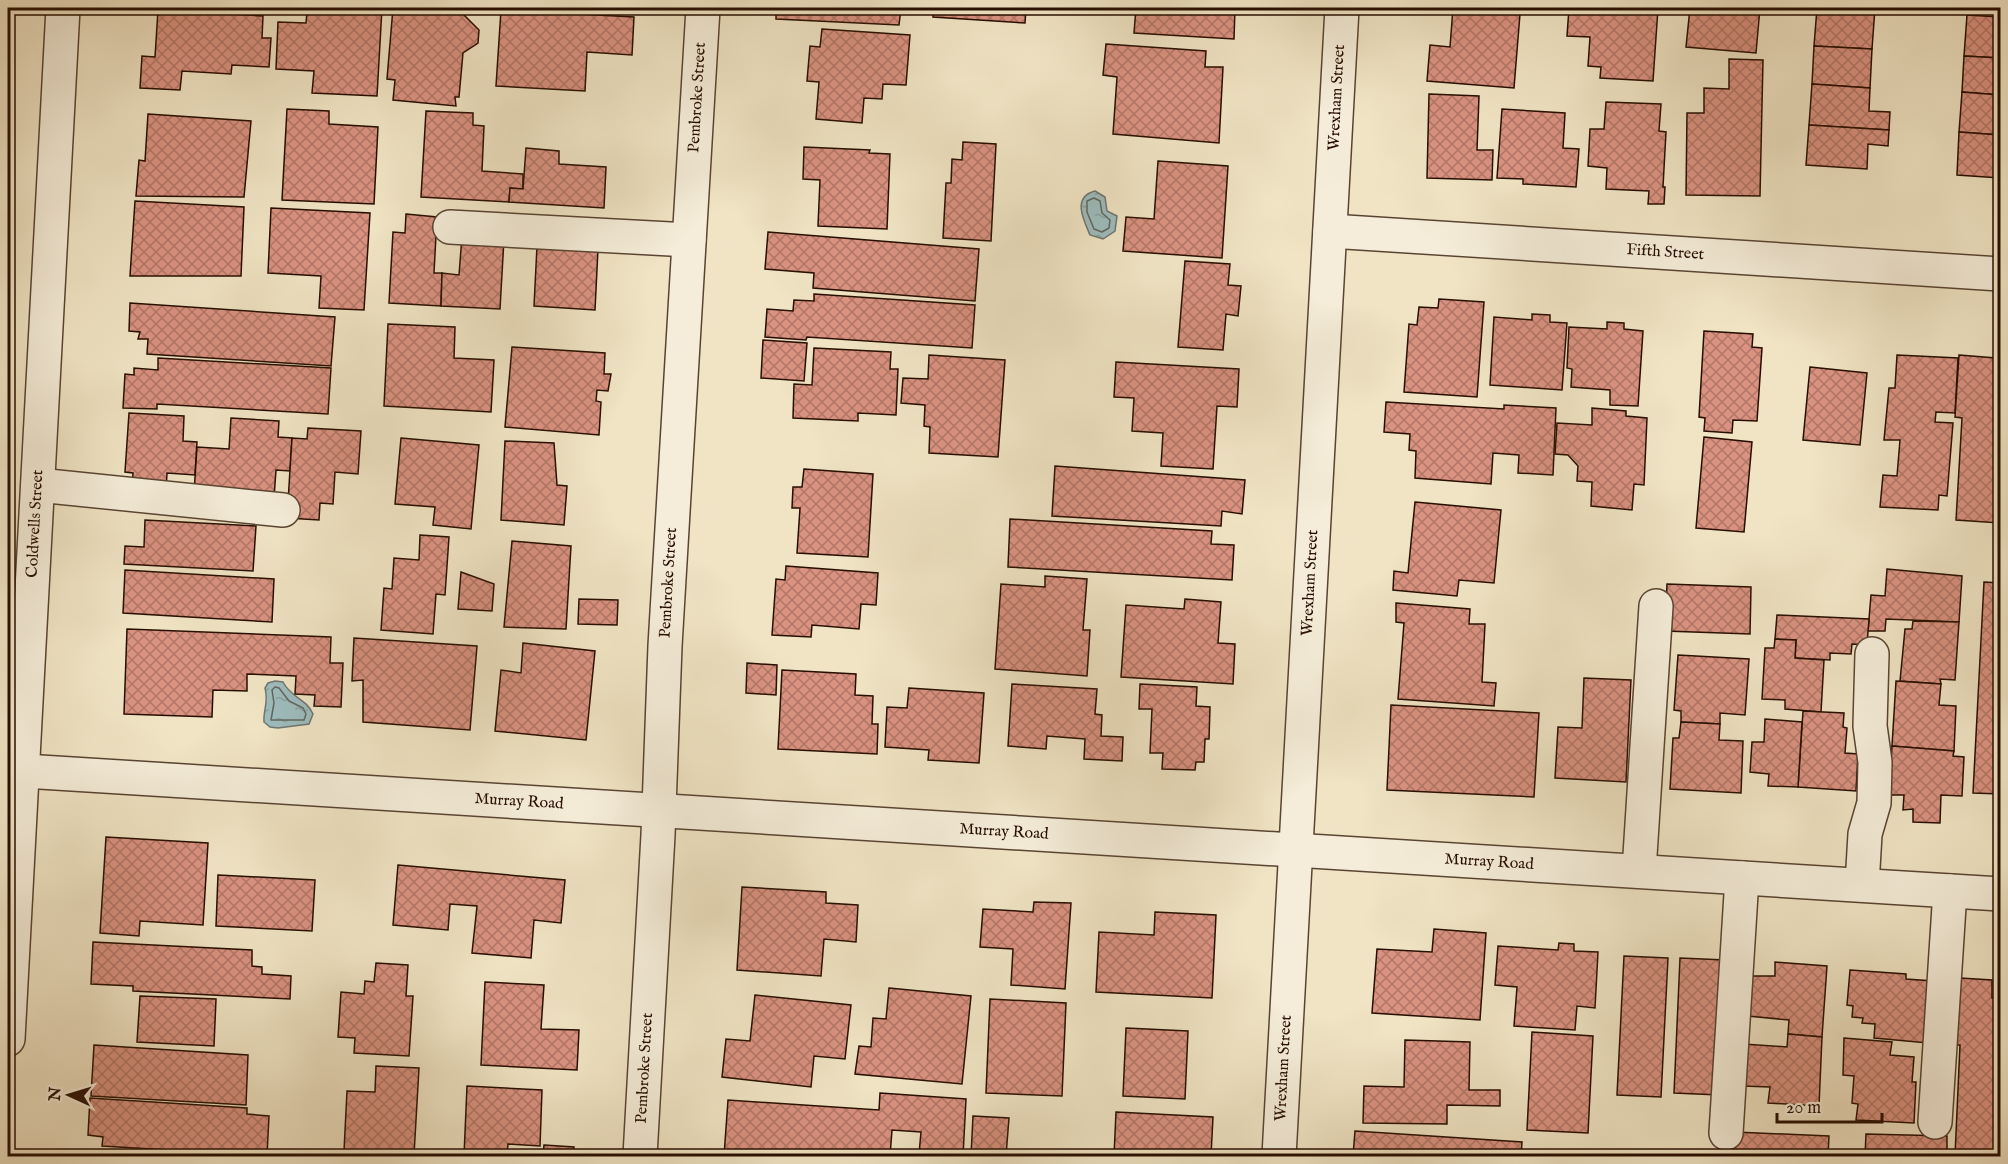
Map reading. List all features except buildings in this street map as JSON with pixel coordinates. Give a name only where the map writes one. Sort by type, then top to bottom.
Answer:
[{"type":"street","name":"Coldwells Street","points":[[8,1039],[15,771],[38,485],[46,286],[63,8]]},
{"type":"street","name":"Pembroke Street","points":[[640,1156],[660,811],[665,646],[703,8]]},
{"type":"street","name":"Wrexham Street","points":[[1279,1156],[1342,8]]},
{"type":"street","points":[[450,227],[689,240]]},
{"type":"street","name":"Fifth Street","points":[[1330,231],[2001,274]]},
{"type":"street","points":[[38,485],[283,510]]},
{"type":"street","points":[[1639,871],[1656,606]]},
{"type":"street","points":[[1862,885],[1865,834],[1874,803],[1875,762],[1870,726],[1872,654]]},
{"type":"street","name":"Murray Road","points":[[15,771],[2001,894]]},
{"type":"street","points":[[1726,1133],[1742,878]]},
{"type":"street","points":[[1935,1122],[1950,891]]},
{"type":"water","points":[[1095,191],[1105,197],[1107,211],[1117,216],[1115,231],[1103,239],[1090,235],[1081,209],[1084,198]]},
{"type":"water","points":[[283,682],[290,692],[310,709],[313,714],[309,724],[278,728],[270,727],[264,722],[265,688],[268,683]]}]
